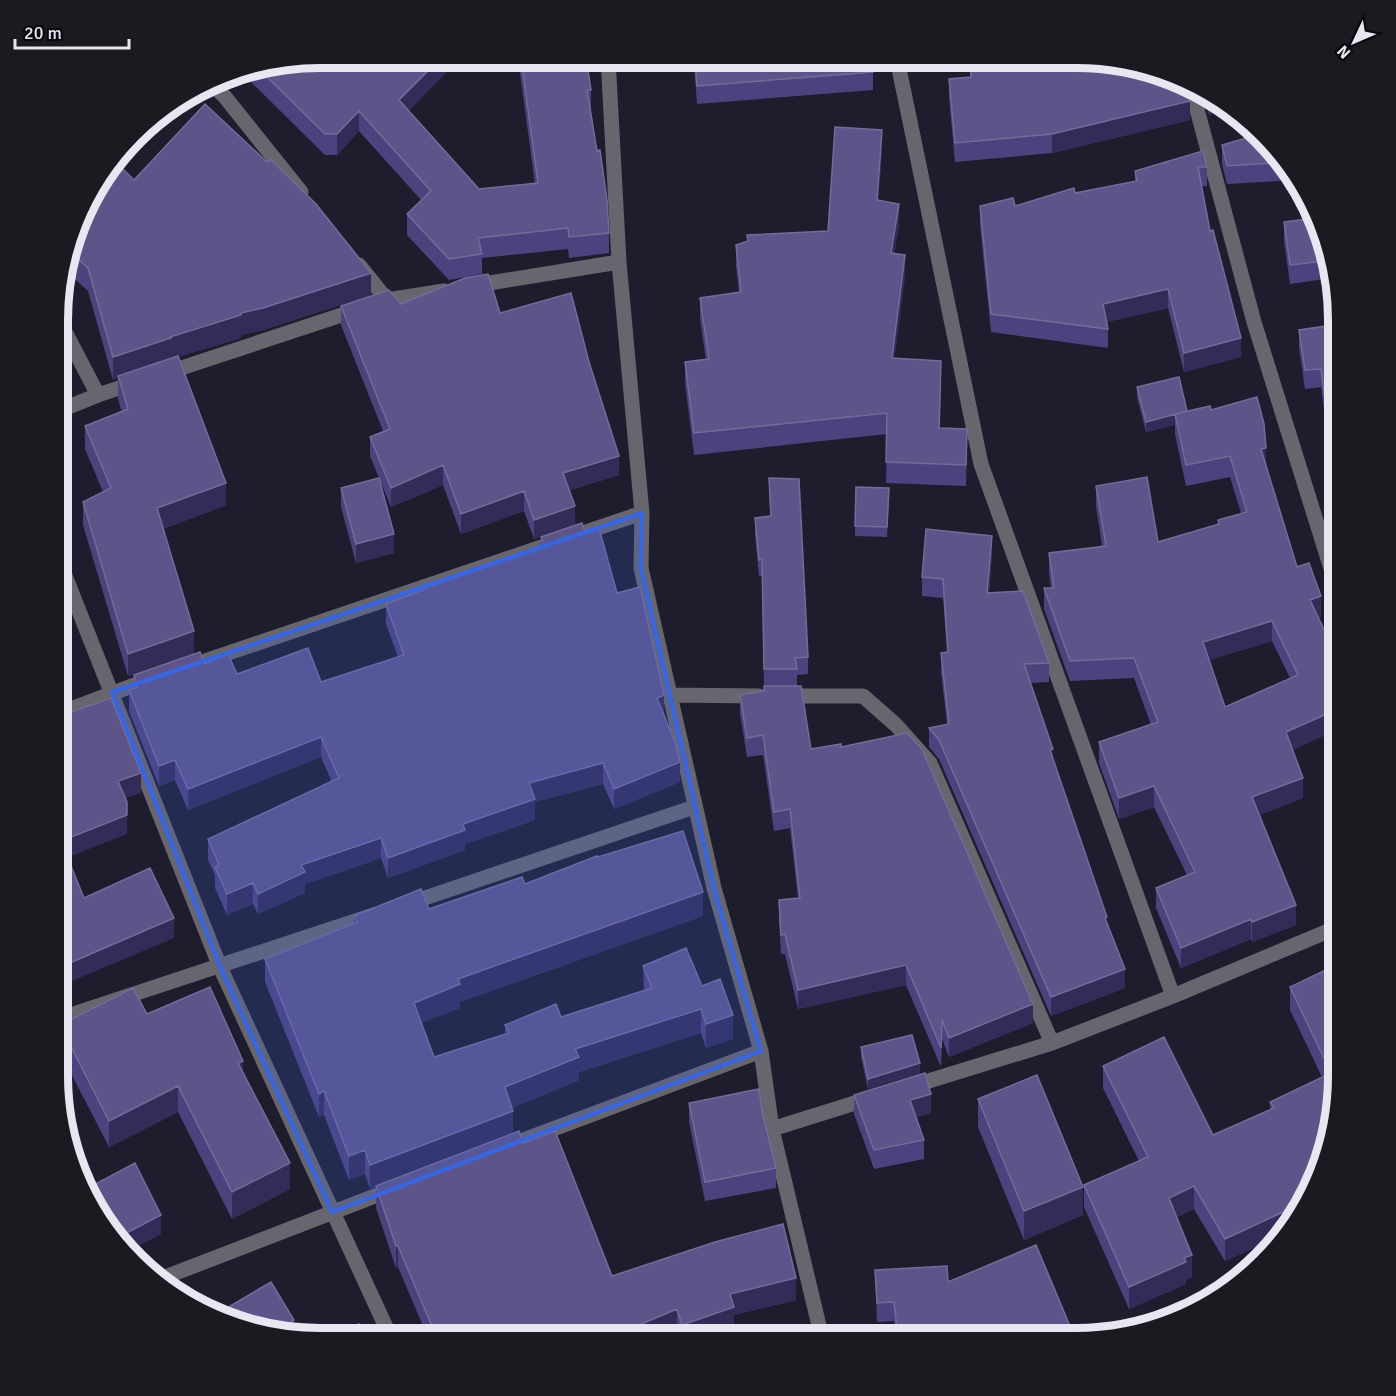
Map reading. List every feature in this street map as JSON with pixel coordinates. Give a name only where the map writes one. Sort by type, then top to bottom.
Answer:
[{"type":"street","points":[[609,68],[619,262],[642,513],[641,568],[714,888],[761,1051],[772,1129],[815,1328]]},
{"type":"street","points":[[899,68],[981,464],[1173,996]]},
{"type":"street","points":[[218,90],[314,208]]},
{"type":"street","points":[[1194,97],[1254,322],[1328,559]]},
{"type":"street","points":[[350,254],[387,300]]},
{"type":"street","points":[[68,407],[98,395],[387,300],[619,262]]},
{"type":"street","points":[[68,338],[98,395]]},
{"type":"street","points":[[68,710],[112,692],[642,513]]},
{"type":"street","points":[[68,583],[220,967],[386,1328]]},
{"type":"street","points":[[670,696],[863,696],[896,725],[930,764],[1052,1043]]},
{"type":"street","points":[[68,1016],[220,967],[694,807]]},
{"type":"street","points":[[772,1129],[1052,1043],[1173,996],[1328,931]]},
{"type":"street","points":[[486,1154],[761,1051]]},
{"type":"street","points":[[167,1276],[409,1183]]},
{"type":"highlighted area","points":[[642,513],[641,568],[714,888],[761,1051],[332,1212],[220,967],[112,692]]},
{"type":"building","points":[[303,68],[431,68],[399,100],[479,189],[538,183],[522,68],[588,68],[591,90],[587,90],[597,151],[600,150],[609,233],[569,237],[568,228],[478,238],[482,254],[449,259],[407,214],[431,191],[359,111],[337,134],[325,134],[264,74]]},
{"type":"building","points":[[696,68],[873,68],[873,72],[697,86]]},
{"type":"building","points":[[970,68],[1093,68],[1126,72],[1157,81],[1188,94],[1190,101],[1052,134],[955,143],[949,79],[971,77]]},
{"type":"building","points":[[205,104],[267,162],[270,159],[316,204],[371,273],[241,313],[241,315],[113,357],[88,268],[75,257],[94,208],[120,166],[134,180]]},
{"type":"building","points":[[835,127],[882,130],[877,200],[899,204],[891,253],[905,255],[892,358],[941,361],[939,428],[967,429],[966,465],[886,462],[887,413],[694,433],[685,362],[709,359],[700,298],[741,292],[736,245],[748,241],[747,235],[828,231]]},
{"type":"building","points":[[1250,137],[1274,163],[1227,166],[1222,145]]},
{"type":"building","points":[[1203,151],[1207,167],[1198,167],[1210,231],[1213,230],[1241,338],[1184,353],[1168,289],[1103,304],[1108,329],[991,314],[980,206],[1013,198],[1015,206],[1074,188],[1075,193],[1137,181],[1135,171]]},
{"type":"building","points":[[1307,219],[1322,261],[1290,265],[1284,222]]},
{"type":"building","points":[[488,274],[500,313],[571,293],[589,362],[619,456],[563,473],[575,506],[534,520],[524,491],[461,514],[443,465],[391,488],[370,437],[390,429],[341,306],[389,290],[401,304],[465,278]]},
{"type":"building","points":[[1328,326],[1328,423],[1321,369],[1305,370],[1299,330]]},
{"type":"building","points":[[178,356],[226,483],[157,508],[194,631],[128,654],[83,502],[111,488],[85,426],[128,409],[118,376]]},
{"type":"building","points":[[1179,377],[1187,411],[1146,422],[1137,387]]},
{"type":"building","points":[[1257,397],[1264,424],[1266,448],[1261,449],[1297,567],[1309,563],[1321,596],[1310,600],[1328,638],[1328,713],[1286,732],[1303,778],[1252,797],[1296,905],[1252,922],[1251,919],[1181,948],[1156,888],[1195,872],[1154,786],[1119,798],[1099,742],[1158,722],[1134,658],[1070,661],[1044,588],[1054,588],[1049,553],[1106,546],[1096,486],[1147,477],[1158,542],[1219,524],[1218,520],[1247,512],[1230,456],[1186,465],[1175,414],[1210,406],[1211,410]],"holes":[[[1272,621],[1298,675],[1225,707],[1203,642]]]},
{"type":"building","points":[[379,478],[394,534],[356,544],[341,488]]},
{"type":"building","points":[[769,478],[799,479],[808,657],[795,658],[797,669],[764,669],[762,559],[759,560],[755,518],[771,516]]},
{"type":"building","points":[[856,487],[889,488],[887,527],[855,526]]},
{"type":"building","points":[[582,523],[585,532],[599,528],[617,593],[640,587],[664,695],[657,698],[675,742],[680,762],[614,789],[603,763],[529,783],[535,799],[463,824],[465,830],[388,858],[381,838],[301,865],[305,872],[258,894],[253,883],[227,894],[215,867],[219,865],[208,839],[339,778],[321,737],[188,789],[175,760],[159,766],[129,690],[137,687],[134,675],[200,652],[204,664],[228,654],[237,674],[308,648],[321,682],[404,655],[386,604],[544,547],[541,537]]},
{"type":"building","points":[[926,529],[992,536],[987,593],[1023,591],[1049,663],[1024,664],[1053,749],[1050,750],[1107,917],[1105,918],[1125,969],[1051,997],[939,740],[929,728],[949,724],[941,653],[948,652],[943,579],[922,577]]},
{"type":"building","points":[[764,686],[801,686],[811,749],[841,744],[841,747],[907,733],[922,749],[1033,1004],[949,1038],[942,1020],[941,1048],[906,965],[798,990],[785,934],[781,935],[779,900],[800,898],[790,809],[774,812],[763,735],[747,738],[740,695],[764,691]]},
{"type":"building","points":[[111,698],[141,773],[118,781],[127,802],[127,815],[68,838],[68,713]]},
{"type":"building","points":[[683,831],[703,892],[458,979],[460,984],[414,1003],[434,1057],[509,1033],[505,1025],[556,1004],[561,1017],[652,988],[643,966],[686,948],[702,986],[720,979],[733,1015],[706,1024],[701,1009],[575,1049],[579,1057],[505,1087],[513,1111],[370,1165],[365,1150],[349,1156],[324,1091],[319,1094],[265,959],[357,922],[354,916],[421,889],[429,909],[522,877],[525,884],[597,856]]},
{"type":"building","points":[[68,858],[84,898],[150,868],[174,918],[68,964]]},
{"type":"building","points":[[1328,969],[1328,1067],[1290,987]]},
{"type":"building","points":[[210,987],[243,1061],[238,1063],[290,1163],[232,1192],[178,1086],[109,1121],[68,1041],[68,1021],[133,988],[147,1014]]},
{"type":"building","points":[[912,1035],[920,1063],[868,1079],[861,1047]]},
{"type":"building","points":[[1164,1037],[1213,1135],[1274,1108],[1270,1102],[1328,1074],[1328,1093],[1320,1142],[1309,1173],[1291,1209],[1225,1239],[1194,1186],[1169,1198],[1192,1255],[1184,1258],[1186,1262],[1129,1287],[1084,1185],[1148,1157],[1103,1066]]},
{"type":"building","points":[[925,1073],[931,1094],[910,1100],[924,1140],[874,1150],[854,1095]]},
{"type":"building","points":[[1037,1075],[1083,1187],[1024,1211],[978,1099]]},
{"type":"building","points":[[759,1089],[762,1112],[776,1168],[705,1182],[689,1103]]},
{"type":"building","points":[[519,1131],[523,1143],[555,1131],[612,1276],[715,1242],[783,1224],[796,1278],[730,1294],[734,1307],[682,1325],[677,1309],[632,1328],[433,1328],[398,1246],[396,1246],[376,1186]]},
{"type":"building","points":[[135,1163],[161,1215],[124,1235],[101,1202],[93,1185]]},
{"type":"building","points":[[1036,1245],[1071,1328],[897,1328],[894,1302],[877,1303],[875,1270],[947,1266],[948,1282]]},
{"type":"building","points":[[271,1282],[294,1320],[285,1326],[270,1324],[225,1309]]},
{"type":"building","points":[[359,1324],[360,1328],[347,1328]]}]
